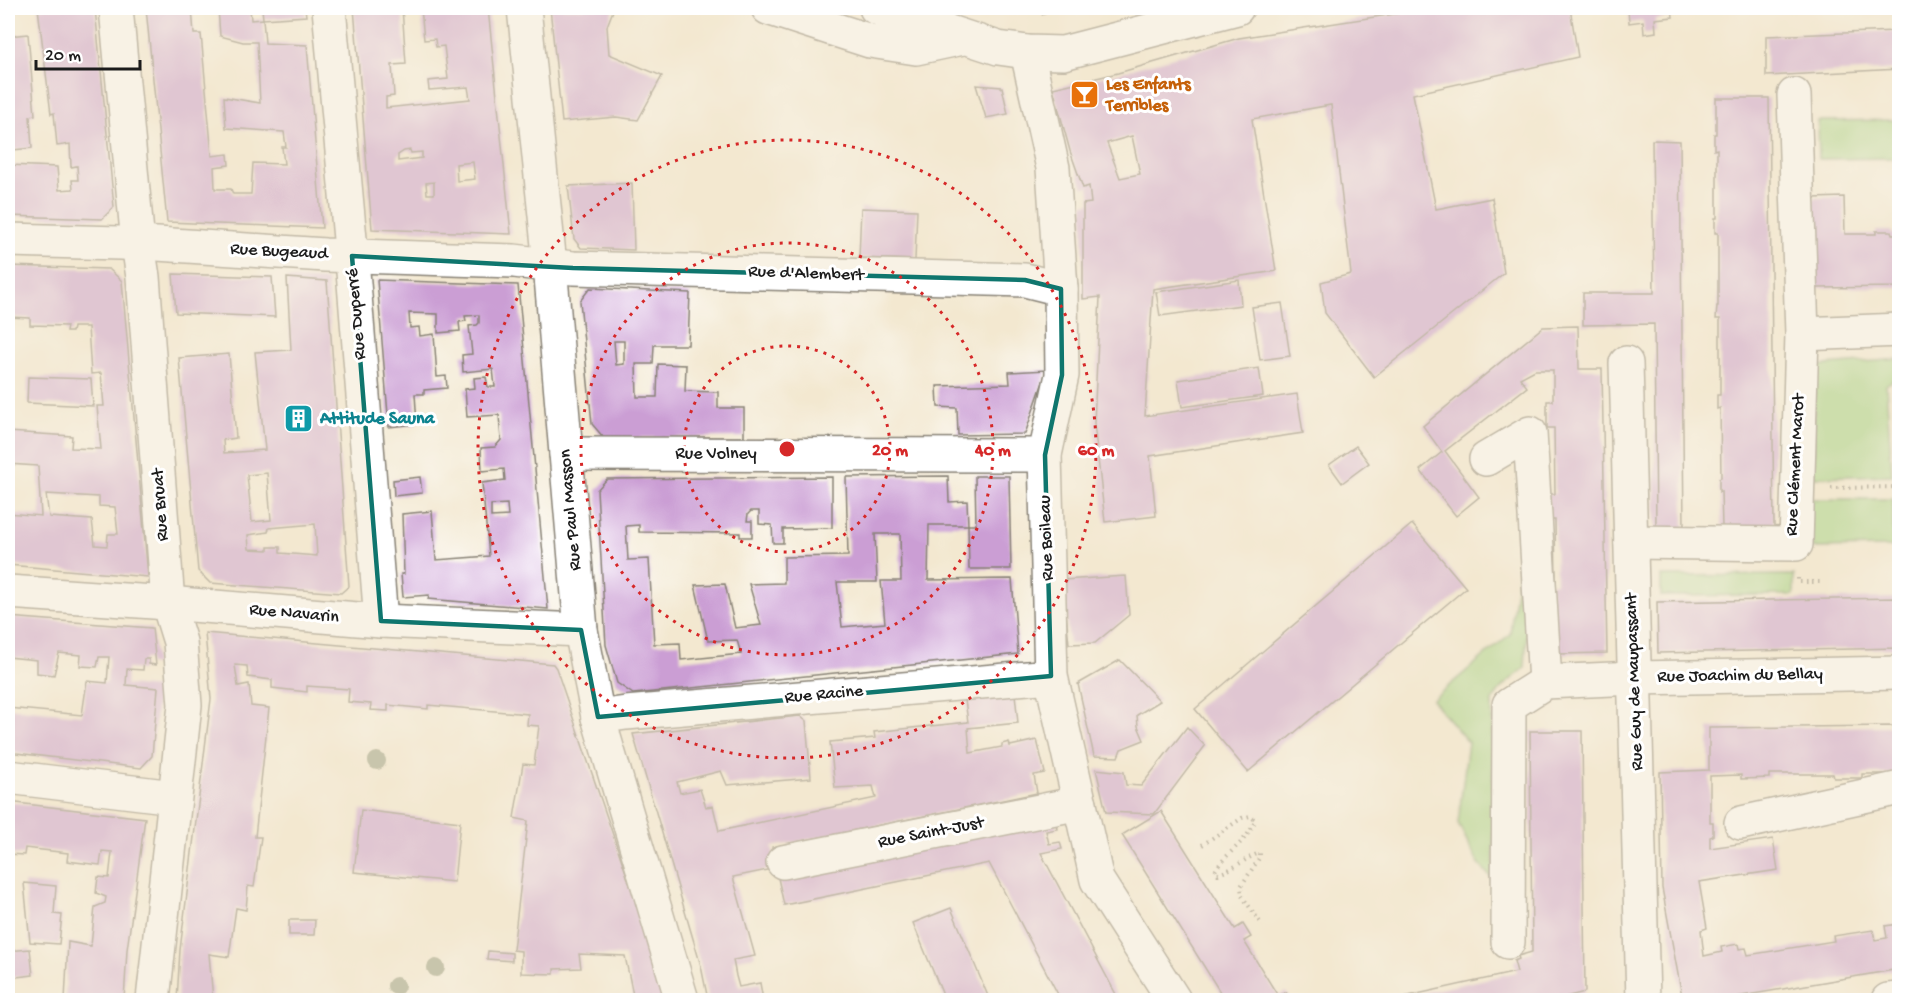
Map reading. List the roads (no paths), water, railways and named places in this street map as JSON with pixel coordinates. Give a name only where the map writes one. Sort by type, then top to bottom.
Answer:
[{"type":"street","name":"Rue Bruat","points":[[117,8],[143,277],[168,603],[180,642],[185,705],[153,1000]]},
{"type":"street","name":"Rue Duperré","points":[[329,8],[352,256],[381,621]]},
{"type":"street","name":"Rue Paul Masson","points":[[524,8],[550,265],[581,630],[598,717],[682,1000]]},
{"type":"street","points":[[768,8],[870,41],[916,48],[964,38]]},
{"type":"street","points":[[876,8],[998,48],[1063,53],[1237,8]]},
{"type":"street","name":"Rue Boileau","points":[[1027,52],[1053,168],[1061,289],[1062,375],[1045,455],[1051,676],[1097,880],[1173,1000]]},
{"type":"street","name":"Rue Clément Marot","points":[[1631,542],[1796,544],[1802,334],[1794,95]]},
{"type":"street","name":"Rue Bugeaud","points":[[8,240],[138,243],[352,256],[514,261],[550,265]]},
{"type":"street","name":"Rue d'Alembert","points":[[550,265],[573,268],[1025,280],[1061,289]]},
{"type":"street","points":[[1802,334],[1899,330]]},
{"type":"street","name":"Rue Guy de Maupassant","points":[[1626,363],[1643,1000]]},
{"type":"street","points":[[1486,459],[1530,433],[1545,682],[1509,705],[1508,942]]},
{"type":"street","name":"Rue Volney","points":[[566,454],[1045,455]]},
{"type":"street","name":"Rue Navarin","points":[[8,592],[381,621],[581,630]]},
{"type":"street","name":"Rue Joachim du Bellay","points":[[1545,682],[1899,673]]},
{"type":"street","name":"Rue Racine","points":[[598,717],[1051,676]]},
{"type":"street","points":[[8,777],[174,797]]},
{"type":"street","points":[[1741,823],[1899,788]]},
{"type":"street","name":"Rue Saint-Just","points":[[783,862],[1080,803]]},
{"type":"street","points":[[1888,1000],[1899,999]]},
{"type":"place","name":"Les Enfants Terribles","points":[[1085,95]]},
{"type":"place","name":"Attitude Sauna","points":[[299,419]]}]
